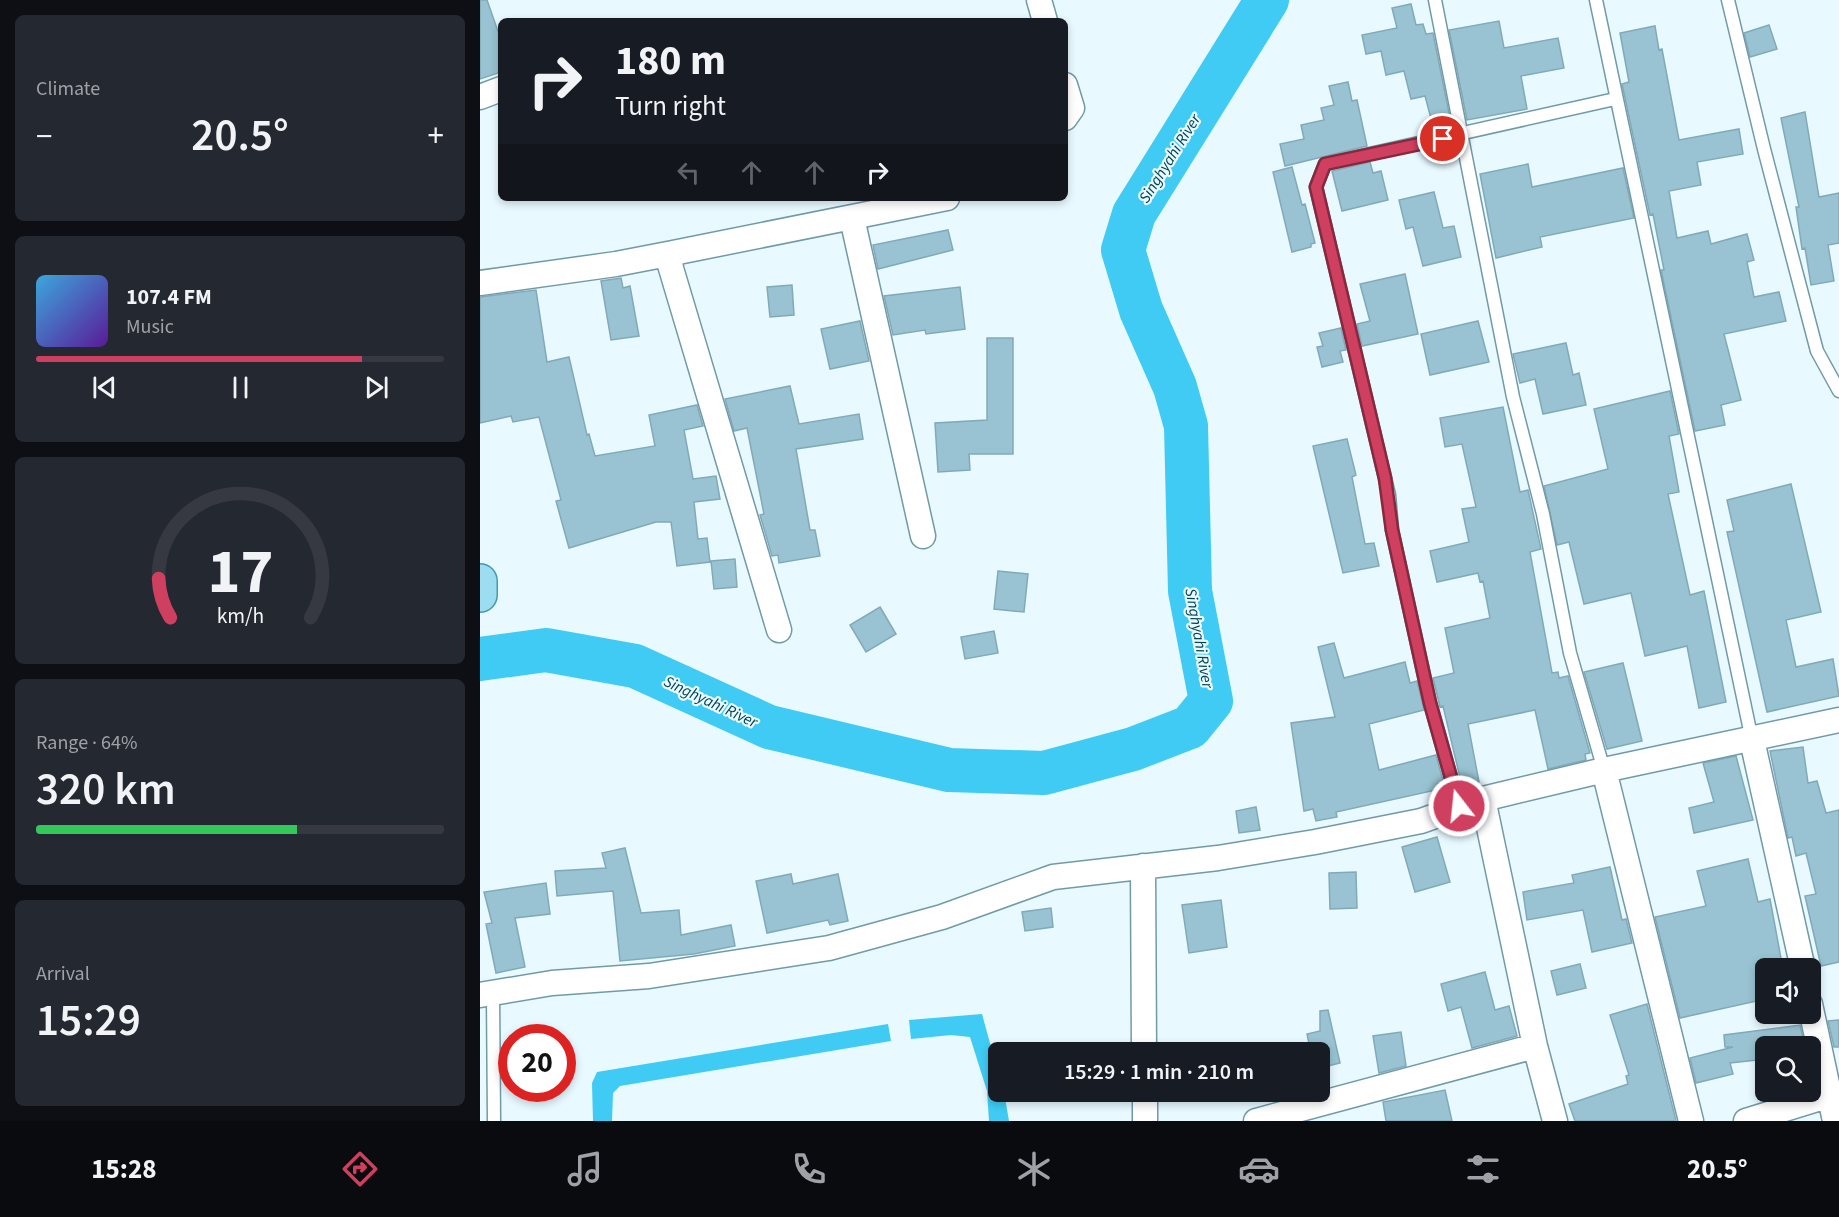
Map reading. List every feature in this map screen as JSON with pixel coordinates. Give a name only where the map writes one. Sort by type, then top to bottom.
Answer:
[{"type":"street","points":[[1039,0],[1045,18]]},
{"type":"street","points":[[480,97],[498,90]]},
{"type":"street","points":[[1068,95],[1072,108],[1068,114]]},
{"type":"street","points":[[480,283],[616,264],[933,201]]},
{"type":"street","points":[[852,218],[923,536]]},
{"type":"street","points":[[673,253],[670,265],[779,630]]},
{"type":"street","points":[[487,994],[564,982],[649,975],[829,948],[942,917],[1053,878],[1307,844],[1421,821],[1483,799],[1604,770],[1839,720]]},
{"type":"street","points":[[1752,740],[1801,958]]},
{"type":"street","points":[[1604,770],[1691,1121]]},
{"type":"street","points":[[1483,799],[1535,1046],[1555,1121]]},
{"type":"street","points":[[1143,866],[1144,1042]]},
{"type":"street","points":[[1814,1024],[1835,1121]]},
{"type":"street","points":[[1256,1121],[1535,1046]]},
{"type":"street","points":[[1746,1121],[1830,1095]]},
{"type":"street","points":[[1145,1102],[1145,1121]]},
{"type":"lane","points":[[1435,0],[1463,135],[1499,331],[1543,514],[1570,653],[1604,770]]},
{"type":"lane","points":[[1596,0],[1615,99],[1752,740]]},
{"type":"lane","points":[[1728,0],[1817,351],[1839,391]]},
{"type":"lane","points":[[1459,806],[1430,703],[1392,530],[1389,495],[1316,187],[1325,164],[1350,156],[1463,135],[1615,99]]},
{"type":"lane","points":[[487,994],[494,1121]]},
{"type":"water","points":[[982,1014],[990,1042],[988,1102],[1006,1102],[1009,1121],[989,1121],[987,1091],[970,1037],[951,1035],[911,1039],[909,1020]]},
{"type":"water","points":[[888,1024],[891,1041],[620,1086],[613,1093],[612,1121],[593,1121],[592,1083],[597,1072]]},
{"type":"building","points":[[480,0],[487,0],[498,31],[498,73],[480,79]]},
{"type":"building","points":[[1411,4],[1416,25],[1423,24],[1426,34],[1433,33],[1451,123],[1433,126],[1425,96],[1411,99],[1404,71],[1386,75],[1381,51],[1366,54],[1362,35],[1397,28],[1392,8]]},
{"type":"building","points":[[1499,21],[1504,48],[1558,38],[1564,68],[1521,76],[1527,109],[1467,120],[1449,30]]},
{"type":"building","points":[[1769,25],[1777,49],[1750,57],[1744,33]]},
{"type":"building","points":[[1655,26],[1659,50],[1662,49],[1679,140],[1739,129],[1743,154],[1697,162],[1701,185],[1669,191],[1677,238],[1708,231],[1711,244],[1747,234],[1754,260],[1747,262],[1754,297],[1779,292],[1786,321],[1724,334],[1741,400],[1721,405],[1725,425],[1695,431],[1661,270],[1664,270],[1653,214],[1650,215],[1622,84],[1629,82],[1620,33]]},
{"type":"building","points":[[1348,82],[1352,101],[1357,100],[1367,146],[1285,166],[1280,144],[1304,139],[1301,125],[1324,120],[1321,108],[1334,105],[1329,86]]},
{"type":"building","points":[[1805,112],[1819,197],[1839,193],[1839,243],[1828,245],[1834,281],[1811,285],[1805,248],[1802,249],[1796,207],[1799,207],[1781,118]]},
{"type":"building","points":[[1370,162],[1373,173],[1381,171],[1388,200],[1342,211],[1332,171]]},
{"type":"building","points":[[1528,164],[1532,187],[1623,168],[1634,218],[1540,237],[1542,247],[1496,258],[1480,174]]},
{"type":"building","points":[[1292,167],[1315,243],[1311,244],[1311,247],[1292,252],[1273,172]]},
{"type":"building","points":[[1434,192],[1443,228],[1454,226],[1461,257],[1423,266],[1413,227],[1406,229],[1399,200]]},
{"type":"building","points":[[948,230],[953,250],[878,269],[873,245]]},
{"type":"building","points":[[1405,274],[1418,334],[1362,346],[1357,324],[1370,321],[1360,284]]},
{"type":"building","points":[[621,278],[623,288],[630,286],[639,336],[611,340],[601,281]]},
{"type":"building","points":[[792,285],[794,315],[770,317],[767,287]]},
{"type":"building","points":[[960,287],[965,329],[926,334],[925,330],[893,335],[884,296]]},
{"type":"building","points":[[536,290],[547,362],[569,357],[587,435],[589,434],[595,456],[655,446],[649,415],[697,405],[703,426],[684,430],[693,479],[716,476],[720,499],[694,502],[698,539],[707,538],[710,562],[677,566],[671,522],[656,522],[569,548],[556,501],[561,500],[539,417],[513,422],[511,416],[480,423],[480,297]]},
{"type":"building","points":[[860,321],[869,361],[830,369],[821,329]]},
{"type":"building","points":[[1478,321],[1489,362],[1430,375],[1421,334]]},
{"type":"building","points":[[1341,328],[1346,350],[1340,351],[1343,362],[1322,367],[1317,347],[1323,346],[1319,333]]},
{"type":"building","points":[[987,338],[1013,338],[1013,454],[969,454],[970,470],[938,472],[935,423],[987,420]]},
{"type":"building","points":[[1566,343],[1573,375],[1579,373],[1586,405],[1543,414],[1535,379],[1520,383],[1513,354]]},
{"type":"building","points":[[790,386],[799,424],[859,414],[863,439],[796,449],[810,530],[815,530],[820,556],[779,563],[778,555],[772,556],[760,515],[764,514],[747,428],[734,431],[725,399]]},
{"type":"building","points":[[1670,391],[1679,434],[1669,436],[1679,492],[1668,494],[1690,595],[1704,591],[1726,702],[1699,708],[1687,646],[1645,656],[1631,593],[1584,604],[1569,542],[1557,545],[1544,486],[1608,469],[1594,409]]},
{"type":"building","points":[[1503,407],[1520,492],[1528,490],[1541,549],[1530,552],[1552,673],[1558,672],[1559,678],[1568,676],[1590,753],[1585,754],[1586,760],[1548,769],[1535,710],[1468,724],[1479,782],[1462,786],[1443,706],[1440,707],[1433,678],[1454,673],[1445,628],[1490,618],[1483,581],[1480,582],[1478,573],[1437,582],[1430,551],[1469,542],[1462,509],[1476,507],[1462,444],[1445,447],[1440,418]]},
{"type":"building","points":[[1347,439],[1356,475],[1352,477],[1365,544],[1374,543],[1379,566],[1343,573],[1313,446]]},
{"type":"building","points":[[1791,484],[1821,612],[1786,620],[1796,667],[1833,659],[1839,696],[1767,712],[1727,532],[1734,531],[1727,500]]},
{"type":"building","points":[[735,559],[737,587],[714,589],[711,561]]},
{"type":"building","points":[[998,571],[1028,574],[1024,612],[994,609]]},
{"type":"building","points":[[880,607],[896,634],[866,652],[850,625]]},
{"type":"building","points":[[994,631],[998,653],[965,659],[961,637]]},
{"type":"building","points":[[1334,643],[1344,678],[1405,662],[1410,683],[1417,681],[1424,710],[1369,724],[1379,770],[1436,755],[1445,788],[1336,812],[1337,817],[1316,821],[1313,809],[1304,811],[1291,723],[1335,717],[1318,647]]},
{"type":"building","points":[[1623,663],[1642,741],[1607,749],[1584,672]]},
{"type":"building","points":[[1803,747],[1808,783],[1817,781],[1826,813],[1839,810],[1839,962],[1821,966],[1805,896],[1816,894],[1806,853],[1796,856],[1792,837],[1788,838],[1770,751]]},
{"type":"building","points":[[1736,756],[1753,820],[1694,833],[1689,808],[1714,802],[1703,763]]},
{"type":"building","points":[[1256,807],[1260,830],[1239,833],[1236,811]]},
{"type":"building","points":[[1437,837],[1450,882],[1415,892],[1402,847]]},
{"type":"building","points":[[625,848],[641,913],[679,910],[681,935],[731,925],[735,946],[694,954],[620,961],[613,891],[557,896],[555,871],[606,868],[602,853]]},
{"type":"building","points":[[1748,859],[1758,902],[1770,899],[1781,958],[1755,958],[1755,1001],[1680,1018],[1655,917],[1706,906],[1697,871]]},
{"type":"building","points":[[1610,867],[1622,920],[1626,919],[1632,943],[1592,952],[1583,910],[1527,920],[1523,892],[1574,883],[1572,875]]},
{"type":"building","points":[[1356,872],[1357,908],[1330,909],[1329,873]]},
{"type":"building","points":[[791,874],[793,884],[838,874],[848,921],[830,925],[828,920],[767,933],[756,881]]},
{"type":"building","points":[[546,883],[550,914],[515,918],[525,967],[496,973],[486,924],[492,923],[484,892]]},
{"type":"building","points":[[1221,900],[1227,947],[1189,953],[1182,905]]},
{"type":"building","points":[[1051,908],[1053,927],[1025,931],[1022,912]]},
{"type":"building","points":[[1580,964],[1586,988],[1557,995],[1551,971]]},
{"type":"building","points":[[1485,972],[1495,1010],[1509,1006],[1517,1036],[1472,1048],[1461,1007],[1448,1011],[1441,984]]},
{"type":"building","points":[[1647,1004],[1676,1121],[1575,1121],[1569,1104],[1628,1084],[1626,1076],[1629,1075],[1610,1015]]},
{"type":"building","points":[[1328,1010],[1340,1063],[1330,1066],[1330,1042],[1309,1042],[1307,1034],[1320,1031],[1320,1011]]},
{"type":"building","points":[[1839,1020],[1839,1047],[1834,1047],[1828,1021]]},
{"type":"building","points":[[1800,1025],[1802,1036],[1755,1036],[1755,1060],[1730,1063],[1733,1074],[1696,1083],[1690,1058],[1733,1047],[1725,1047],[1724,1035]]},
{"type":"building","points":[[1401,1032],[1406,1066],[1379,1073],[1373,1036]]},
{"type":"building","points":[[1445,1090],[1452,1121],[1386,1121],[1383,1102]]},
{"type":"waterway","name":"Singhyahi River","points":[[480,659],[546,650],[635,666],[769,727],[949,770],[1044,773],[1133,749],[1190,727],[1211,701],[1190,591],[1186,426],[1175,387],[1141,310],[1123,250],[1134,214],[1267,0]]},
{"type":"route","points":[[1443,139],[1350,156],[1325,164],[1316,187],[1389,495],[1392,530],[1430,703],[1459,806]]}]
